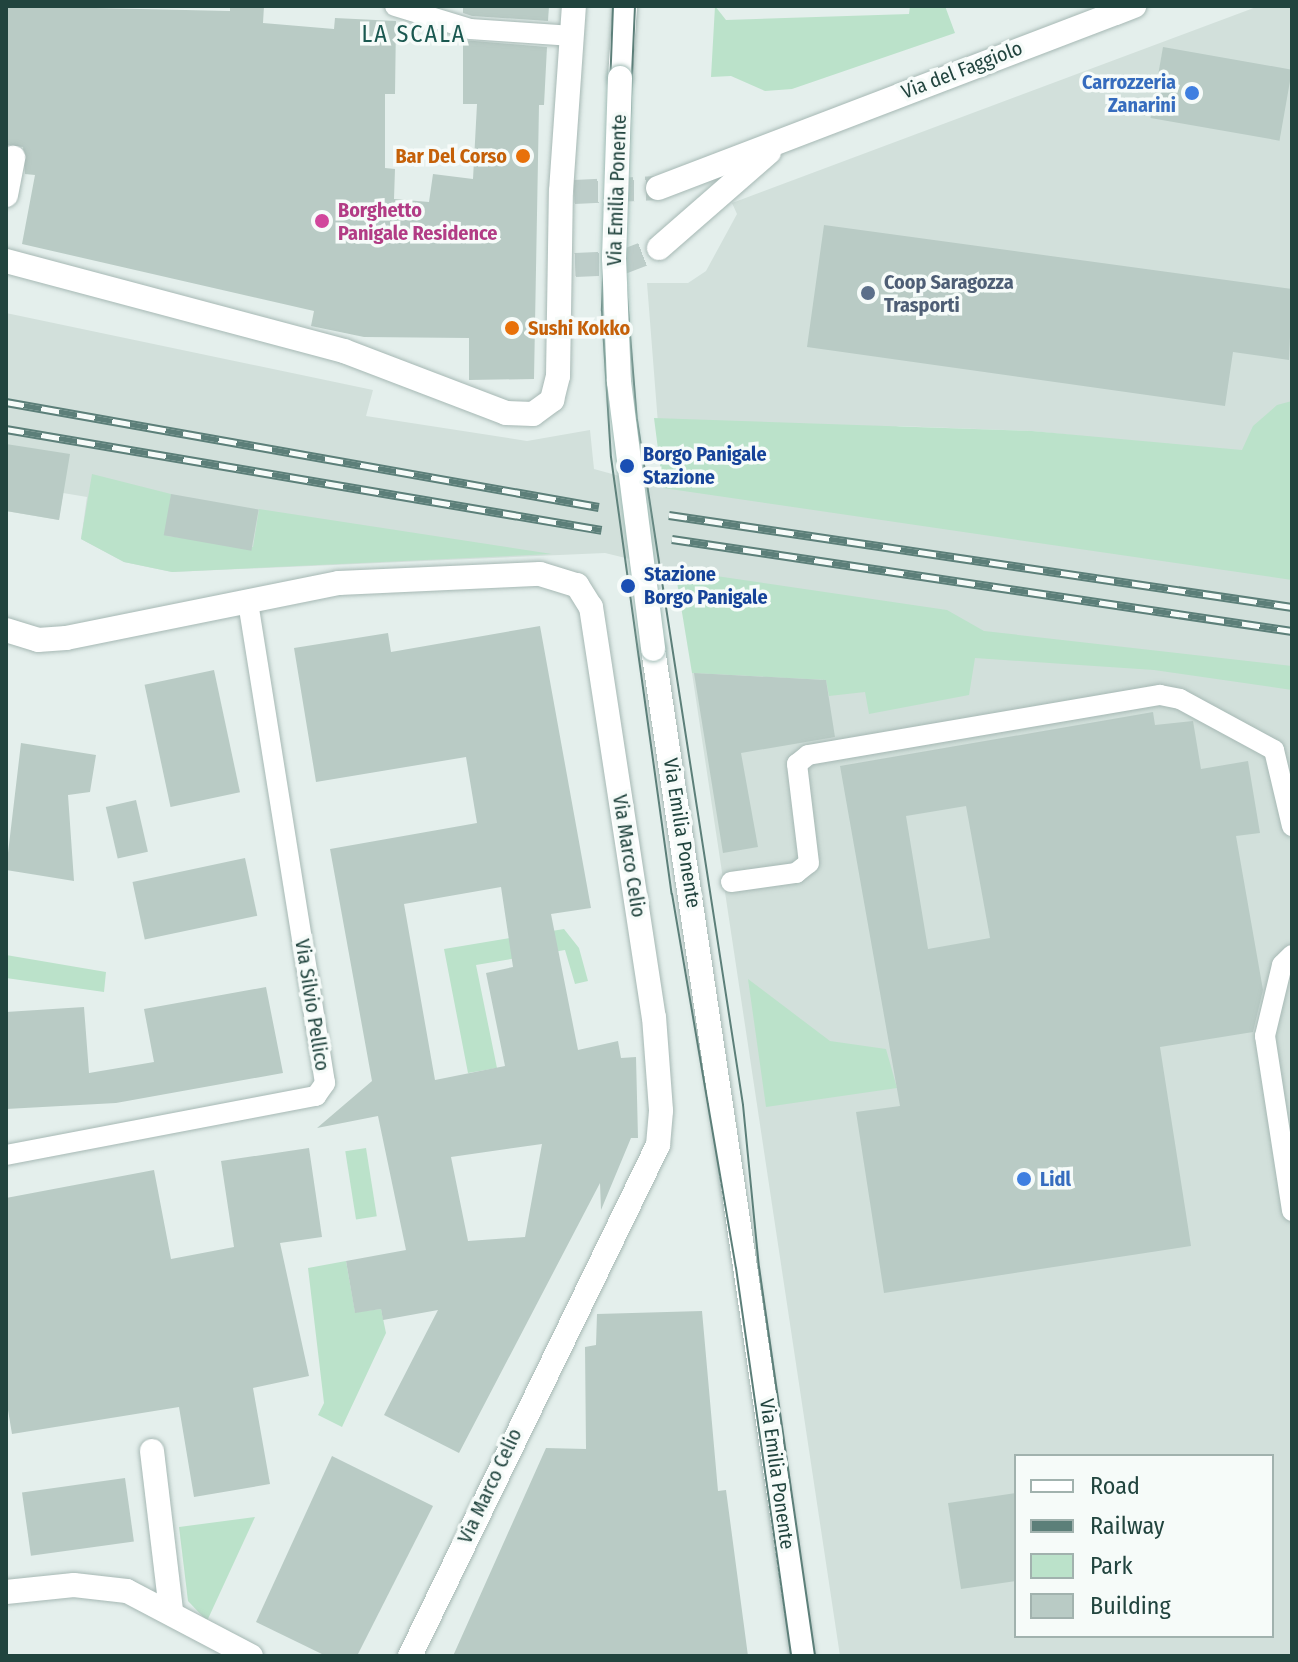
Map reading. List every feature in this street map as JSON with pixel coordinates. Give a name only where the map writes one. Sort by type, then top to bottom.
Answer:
[{"type":"street","points":[[6,261],[344,351],[521,417],[544,409],[556,391],[567,264],[574,6]]},
{"type":"street","name":"Via Emilia Ponente","points":[[625,6],[620,78],[617,346],[653,649],[803,1656]]},
{"type":"street","name":"Via del Faggiolo","points":[[658,188],[789,135],[1134,6]]},
{"type":"street","name":"Via del Faggiolo","points":[[659,248],[789,135]]},
{"type":"street","points":[[6,195],[13,158]]},
{"type":"street","name":"Via Marco Celio","points":[[6,630],[38,640],[66,638],[248,600],[370,581],[540,574],[577,585],[591,607],[643,896],[659,1069],[658,1145],[410,1656]]},
{"type":"street","points":[[152,1451],[171,1610]]},
{"type":"street","points":[[6,1592],[102,1585],[171,1610],[251,1656]]},
{"type":"lane","points":[[395,6],[470,29],[573,36]]},
{"type":"lane","name":"Via Silvio Pellico","points":[[6,1155],[316,1096],[325,1083],[248,600]]},
{"type":"lane","points":[[731,882],[796,873],[809,863],[797,764],[808,755],[1160,695],[1180,699],[1274,750],[1292,826]]},
{"type":"lane","points":[[1292,955],[1282,965],[1265,1036],[1292,1211]]},
{"type":"shaded area","points":[[1259,6],[1292,6],[1292,458],[1032,431],[896,426],[1292,552],[1292,1656],[840,1656],[692,673],[824,680],[675,570],[605,553],[172,572],[124,562],[81,539],[87,497],[63,493],[59,520],[6,511],[6,313],[373,390],[366,416],[527,441],[590,430],[594,469],[663,488],[647,283],[688,283],[706,271],[737,214],[732,203]]},
{"type":"green space","points":[[715,6],[726,20],[909,14],[910,6],[945,6],[955,33],[792,89],[765,91],[731,76],[711,77]]},
{"type":"green space","points":[[1292,401],[1292,580],[663,488],[654,418],[1032,431],[1242,450],[1253,426],[1277,405]]},
{"type":"green space","points":[[92,474],[171,494],[167,536],[253,547],[259,509],[552,554],[172,572],[124,562],[81,539]]},
{"type":"green space","points":[[675,570],[947,610],[984,631],[1292,666],[1292,690],[1154,670],[975,658],[969,695],[869,714],[865,692],[829,696],[826,680],[692,673]]},
{"type":"green space","points":[[564,929],[579,948],[588,981],[575,984],[565,950],[476,965],[497,1068],[468,1073],[444,949]]},
{"type":"green space","points":[[6,955],[106,972],[104,992],[6,978]]},
{"type":"green space","points":[[748,979],[830,1041],[886,1049],[897,1088],[766,1107]]},
{"type":"green space","points":[[366,1148],[377,1216],[356,1219],[345,1151]]},
{"type":"green space","points":[[346,1261],[355,1312],[381,1309],[386,1333],[342,1427],[318,1415],[324,1403],[308,1268]]},
{"type":"green space","points":[[255,1517],[207,1621],[188,1601],[179,1527]]},
{"type":"building","points":[[6,6],[230,11],[230,6],[264,6],[263,23],[334,29],[335,18],[396,21],[395,94],[385,94],[385,168],[395,169],[394,199],[429,202],[433,174],[473,179],[477,104],[463,104],[463,40],[547,47],[544,105],[539,105],[534,379],[469,380],[469,338],[364,337],[311,326],[314,311],[22,244],[35,175],[25,174],[23,147],[6,145]]},
{"type":"building","points":[[463,6],[549,6],[548,21],[472,16],[463,13]]},
{"type":"building","points":[[1163,47],[1292,70],[1280,141],[1150,118]]},
{"type":"building","points":[[824,225],[1292,289],[1289,360],[1233,352],[1225,406],[807,347]]},
{"type":"building","points":[[6,444],[70,454],[59,520],[6,511]]},
{"type":"building","points":[[171,494],[259,509],[251,551],[164,535]]},
{"type":"building","points":[[540,626],[591,908],[551,914],[578,1050],[618,1041],[621,1058],[636,1057],[638,1138],[631,1138],[601,1210],[600,1183],[459,1453],[384,1415],[438,1310],[383,1320],[381,1309],[355,1313],[346,1261],[406,1250],[378,1116],[317,1128],[372,1081],[330,849],[477,823],[466,757],[316,782],[294,648],[388,633],[391,652]],"holes":[[[501,887],[513,967],[486,973],[505,1066],[435,1080],[404,904]],[[542,1144],[525,1237],[468,1241],[451,1157]]]},
{"type":"building","points":[[214,670],[240,792],[171,807],[145,685]]},
{"type":"building","points":[[694,673],[826,680],[835,737],[741,753],[758,847],[723,853]]},
{"type":"building","points":[[1153,712],[1155,725],[1193,721],[1201,769],[1248,761],[1260,833],[1236,836],[1263,990],[1253,1032],[1160,1047],[1191,1246],[884,1293],[856,1112],[900,1106],[840,766]],"holes":[[[966,806],[990,938],[928,949],[906,816]]]},
{"type":"building","points":[[21,743],[96,755],[90,792],[68,795],[74,881],[6,870]]},
{"type":"building","points":[[136,800],[148,852],[118,859],[106,807]]},
{"type":"building","points":[[245,858],[257,916],[145,940],[133,882]]},
{"type":"building","points":[[266,987],[283,1073],[116,1103],[6,1109],[6,1012],[84,1007],[89,1073],[154,1062],[144,1009]]},
{"type":"building","points":[[309,1148],[322,1237],[280,1243],[309,1376],[253,1388],[270,1484],[194,1497],[179,1407],[12,1434],[6,1398],[6,1198],[154,1170],[171,1259],[234,1247],[221,1161]]},
{"type":"building","points":[[702,1311],[718,1491],[726,1490],[748,1656],[453,1656],[546,1448],[586,1449],[585,1347],[596,1345],[597,1314]]},
{"type":"building","points":[[332,1456],[433,1506],[357,1656],[326,1656],[256,1622]]},
{"type":"building","points":[[125,1478],[134,1541],[31,1556],[22,1492]]},
{"type":"building","points":[[1014,1493],[1014,1581],[961,1589],[948,1503]]},
{"type":"tunnel","points":[[574,192],[658,188]]},
{"type":"tunnel","points":[[575,265],[620,263],[659,248]]},
{"type":"tram line","points":[[613,6],[602,311],[611,457],[672,894],[736,1268],[791,1656]]},
{"type":"tram line","points":[[635,6],[624,260],[637,420],[743,1105],[759,1267],[815,1656]]},
{"type":"railway","points":[[6,402],[599,507]]},
{"type":"railway","points":[[6,429],[602,530]]},
{"type":"railway","points":[[669,515],[1292,607]]},
{"type":"railway","points":[[672,539],[1292,631]]},
{"type":"place","name":"Carrozzeria Zanarini","points":[[1192,93]]},
{"type":"place","name":"Bar Del Corso","points":[[523,156]]},
{"type":"place","name":"Borghetto Panigale Residence","points":[[322,221]]},
{"type":"place","name":"Coop Saragozza Trasporti","points":[[868,293]]},
{"type":"place","name":"Sushi Kokko","points":[[512,328]]},
{"type":"place","name":"Borgo Panigale Stazione","points":[[627,466]]},
{"type":"place","name":"Stazione Borgo Panigale","points":[[628,586]]},
{"type":"place","name":"Lidl","points":[[1024,1179]]},
{"type":"district","name":"LA SCALA","points":[[414,35]]}]
